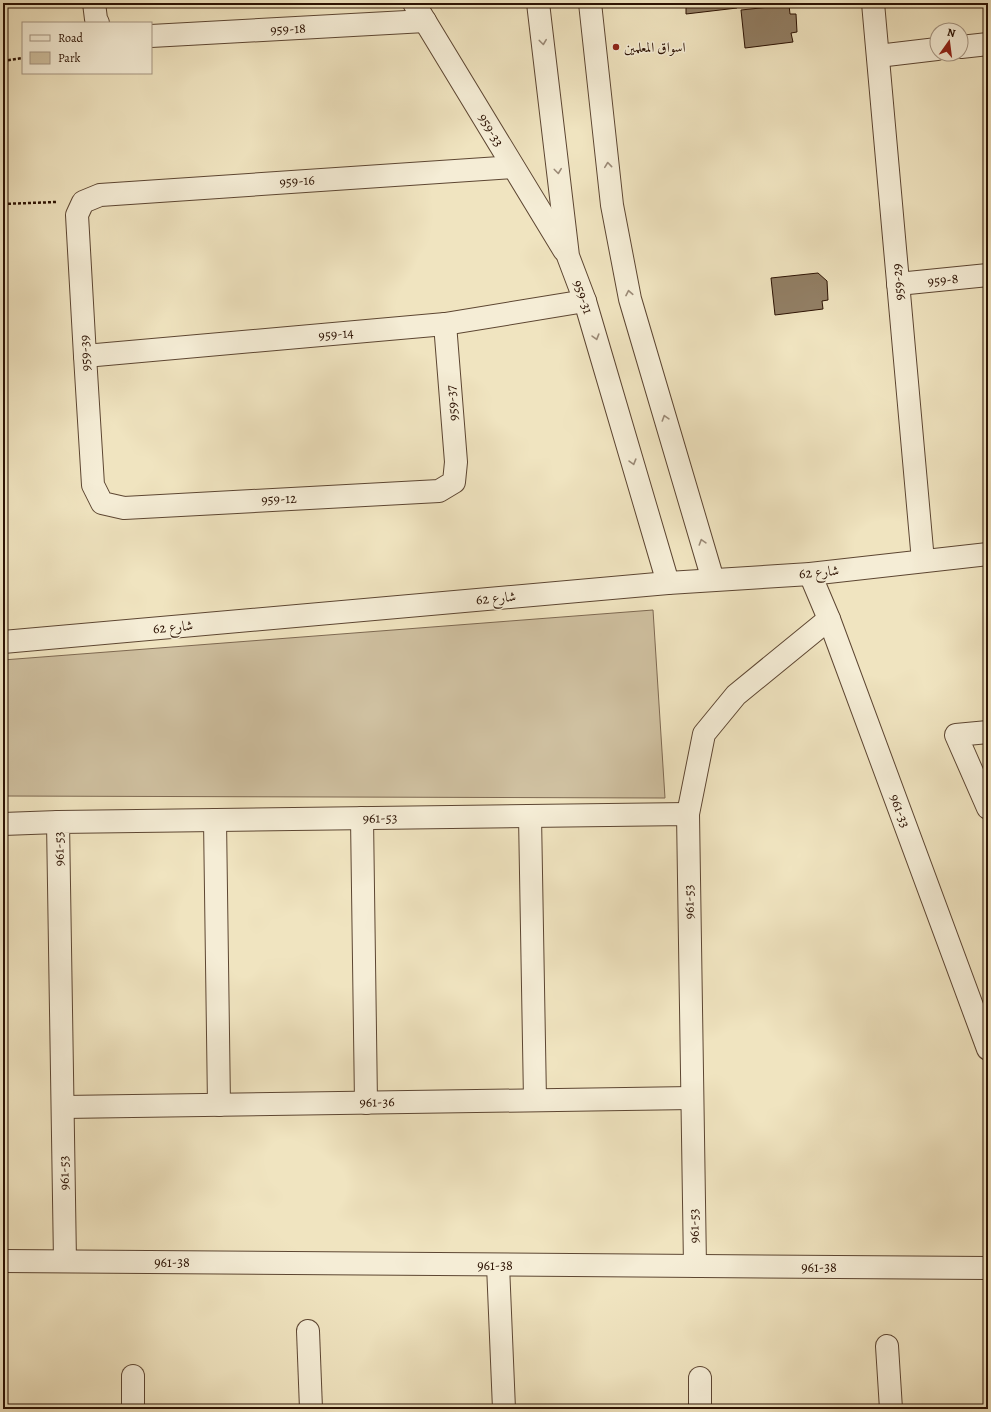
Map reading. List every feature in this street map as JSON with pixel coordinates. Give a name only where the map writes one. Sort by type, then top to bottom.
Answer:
[{"type":"street","points":[[94,3],[97,22]]},
{"type":"street","name":"959-31","points":[[538,3],[568,256],[585,300],[668,583]]},
{"type":"street","points":[[590,3],[612,205],[630,299],[713,580]]},
{"type":"street","name":"959-29","points":[[873,3],[923,561]]},
{"type":"street","name":"959-33","points":[[419,12],[568,256]]},
{"type":"street","name":"959-18","points":[[152,36],[419,12]]},
{"type":"street","points":[[969,46],[988,44]]},
{"type":"street","points":[[878,56],[929,50]]},
{"type":"street","name":"959-16","points":[[83,202],[100,195],[513,167]]},
{"type":"street","name":"959-39","points":[[83,202],[78,215],[85,356],[94,485],[102,503]]},
{"type":"street","name":"959-8","points":[[898,284],[988,275]]},
{"type":"street","name":"959-14","points":[[85,356],[445,324],[585,300]]},
{"type":"street","name":"959-37","points":[[445,324],[456,462],[454,482]]},
{"type":"street","name":"959-12","points":[[102,503],[124,508],[439,491],[454,482]]},
{"type":"street","name":"شارع 62","points":[[3,642],[668,583],[810,574],[988,554]]},
{"type":"street","name":"961-33","points":[[810,574],[829,619],[988,1048]]},
{"type":"street","points":[[688,814],[704,734],[736,695],[829,619]]},
{"type":"street","points":[[988,732],[956,735],[988,808]]},
{"type":"street","name":"961-53","points":[[65,1261],[58,822],[688,814],[694,1266]]},
{"type":"street","points":[[530,816],[535,1100]]},
{"type":"street","points":[[362,818],[366,1102]]},
{"type":"street","points":[[215,820],[219,1105]]},
{"type":"street","points":[[3,824],[58,822]]},
{"type":"street","name":"961-36","points":[[63,1107],[692,1098]]},
{"type":"street","name":"961-38","points":[[3,1261],[988,1268]]},
{"type":"street","points":[[498,1265],[504,1409]]},
{"type":"street","points":[[308,1331],[311,1409]]},
{"type":"street","points":[[887,1346],[891,1409]]},
{"type":"street","points":[[133,1376],[133,1409]]},
{"type":"street","points":[[700,1378],[700,1409]]},
{"type":"path","points":[[3,60],[22,58]]},
{"type":"path","points":[[3,204],[83,202]]},
{"type":"green space","points":[[653,610],[665,798],[3,796],[3,660]]},
{"type":"building","points":[[678,3],[737,3],[737,8],[686,14],[686,4],[678,6]]},
{"type":"building","points":[[789,5],[790,14],[796,14],[797,32],[791,33],[793,42],[745,48],[741,10]]},
{"type":"building","points":[[818,273],[827,281],[828,300],[822,301],[823,309],[775,315],[771,278]]},
{"type":"place","name":"اسواق المعلمين","points":[[616,47]]}]
